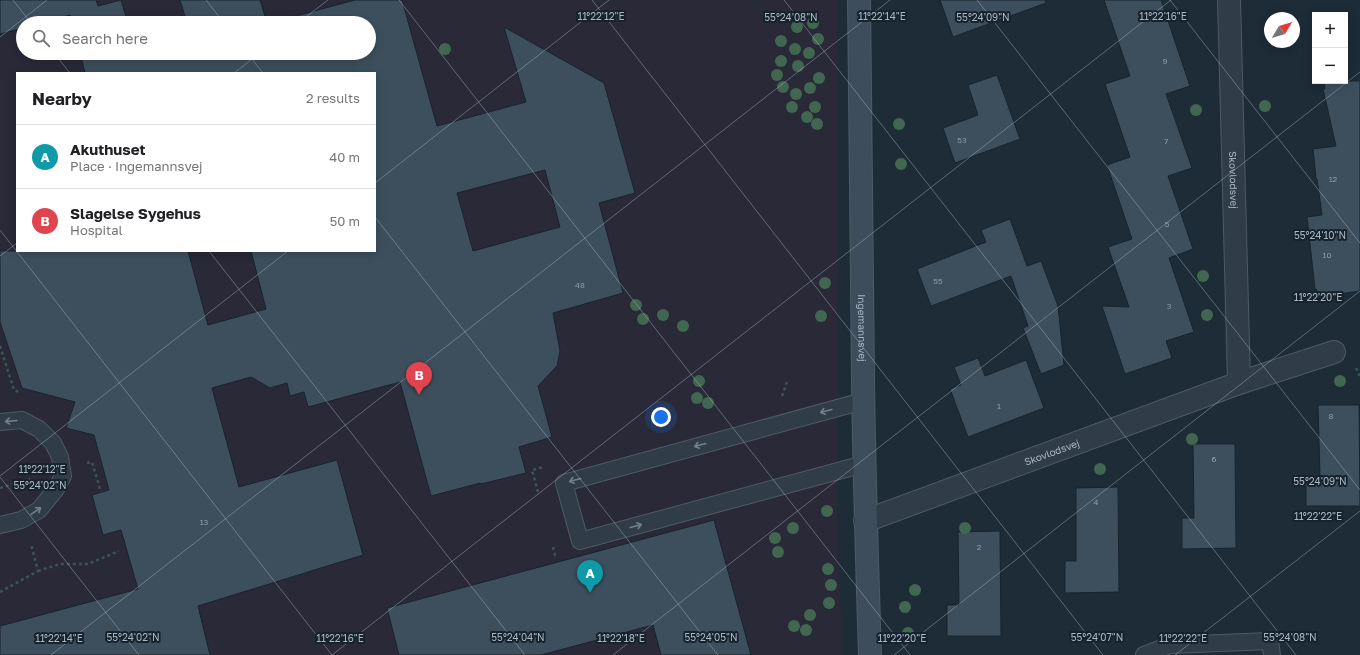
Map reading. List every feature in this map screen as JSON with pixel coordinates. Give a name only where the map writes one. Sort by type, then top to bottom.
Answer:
[{"type":"street","name":"Ingemannsvej","points":[[860,0],[863,401],[865,522],[870,655]]},
{"type":"street","name":"Skovlodsvej","points":[[1229,0],[1239,384]]},
{"type":"street","name":"Skovlodsvej","points":[[865,522],[1239,384],[1334,352]]},
{"type":"lane","points":[[863,401],[564,483],[580,542],[864,464]]},
{"type":"lane","points":[[0,422],[22,420],[39,429],[53,443],[60,457],[63,476],[56,489],[39,510],[21,520],[0,525]]},
{"type":"lane","points":[[1144,655],[1170,645],[1270,641],[1272,655]]},
{"type":"path","points":[[0,346],[14,390],[26,395]]},
{"type":"path","points":[[784,402],[782,395],[787,382]]},
{"type":"path","points":[[25,517],[38,571]]},
{"type":"path","points":[[0,592],[38,571],[60,564],[88,564],[119,551]]},
{"type":"shaded area","points":[[0,0],[837,0],[838,539],[843,655],[0,655]]},
{"type":"building","points":[[0,0],[96,0],[98,6],[121,0],[126,16],[16,16],[16,30],[0,34]]},
{"type":"building","points":[[180,0],[260,0],[265,16],[185,16]]},
{"type":"building","points":[[355,0],[402,0],[437,126],[526,102],[504,27],[604,83],[635,193],[599,203],[623,293],[553,313],[560,351],[557,366],[538,386],[552,437],[519,447],[526,473],[431,496],[400,382],[308,407],[304,392],[290,396],[287,383],[270,388],[251,377],[212,388],[239,487],[337,460],[363,555],[198,606],[210,655],[0,655],[0,626],[138,589],[121,530],[103,535],[92,495],[109,490],[94,435],[66,428],[75,402],[22,388],[0,322],[0,251],[188,252],[208,325],[266,309],[251,252],[376,252],[376,72],[85,72],[82,60],[376,60],[376,16],[296,16]],"holes":[[[545,170],[560,227],[473,251],[457,193]]]},
{"type":"building","points":[[940,0],[1045,0],[1046,3],[953,37]]},
{"type":"building","points":[[1104,0],[1161,0],[1190,86],[1166,94],[1192,168],[1168,176],[1193,249],[1169,258],[1194,332],[1166,341],[1172,358],[1125,374],[1102,306],[1129,307],[1108,247],[1132,239],[1107,165],[1130,157],[1105,84],[1130,76]]},
{"type":"building","points":[[997,75],[1020,139],[955,163],[943,128],[978,115],[968,85]]},
{"type":"building","points":[[1348,81],[1360,81],[1360,291],[1318,297],[1317,290],[1315,289],[1307,217],[1322,215],[1313,149],[1336,146],[1323,89],[1325,89],[1324,84],[1348,84]]},
{"type":"building","points":[[1010,219],[1027,266],[1041,261],[1058,306],[1064,365],[1041,374],[1023,328],[1028,326],[1011,276],[931,306],[917,269],[986,242],[981,230]]},
{"type":"building","points":[[978,358],[985,376],[1026,360],[1044,408],[968,437],[950,389],[961,385],[954,367]]},
{"type":"building","points":[[1318,405],[1359,405],[1360,506],[1306,506],[1306,478],[1320,477]]},
{"type":"building","points":[[1193,444],[1235,444],[1236,548],[1182,549],[1182,518],[1194,518]]},
{"type":"building","points":[[1118,487],[1119,592],[1065,593],[1065,561],[1076,561],[1076,488]]},
{"type":"building","points":[[714,520],[751,655],[661,655],[653,625],[541,655],[399,655],[387,608]]},
{"type":"building","points":[[1000,531],[1001,636],[947,636],[947,605],[959,605],[958,532]]},
{"type":"place","name":"Slagelse Sygehus","points":[[419,395]]},
{"type":"place","name":"Akuthuset","points":[[590,593]]}]
